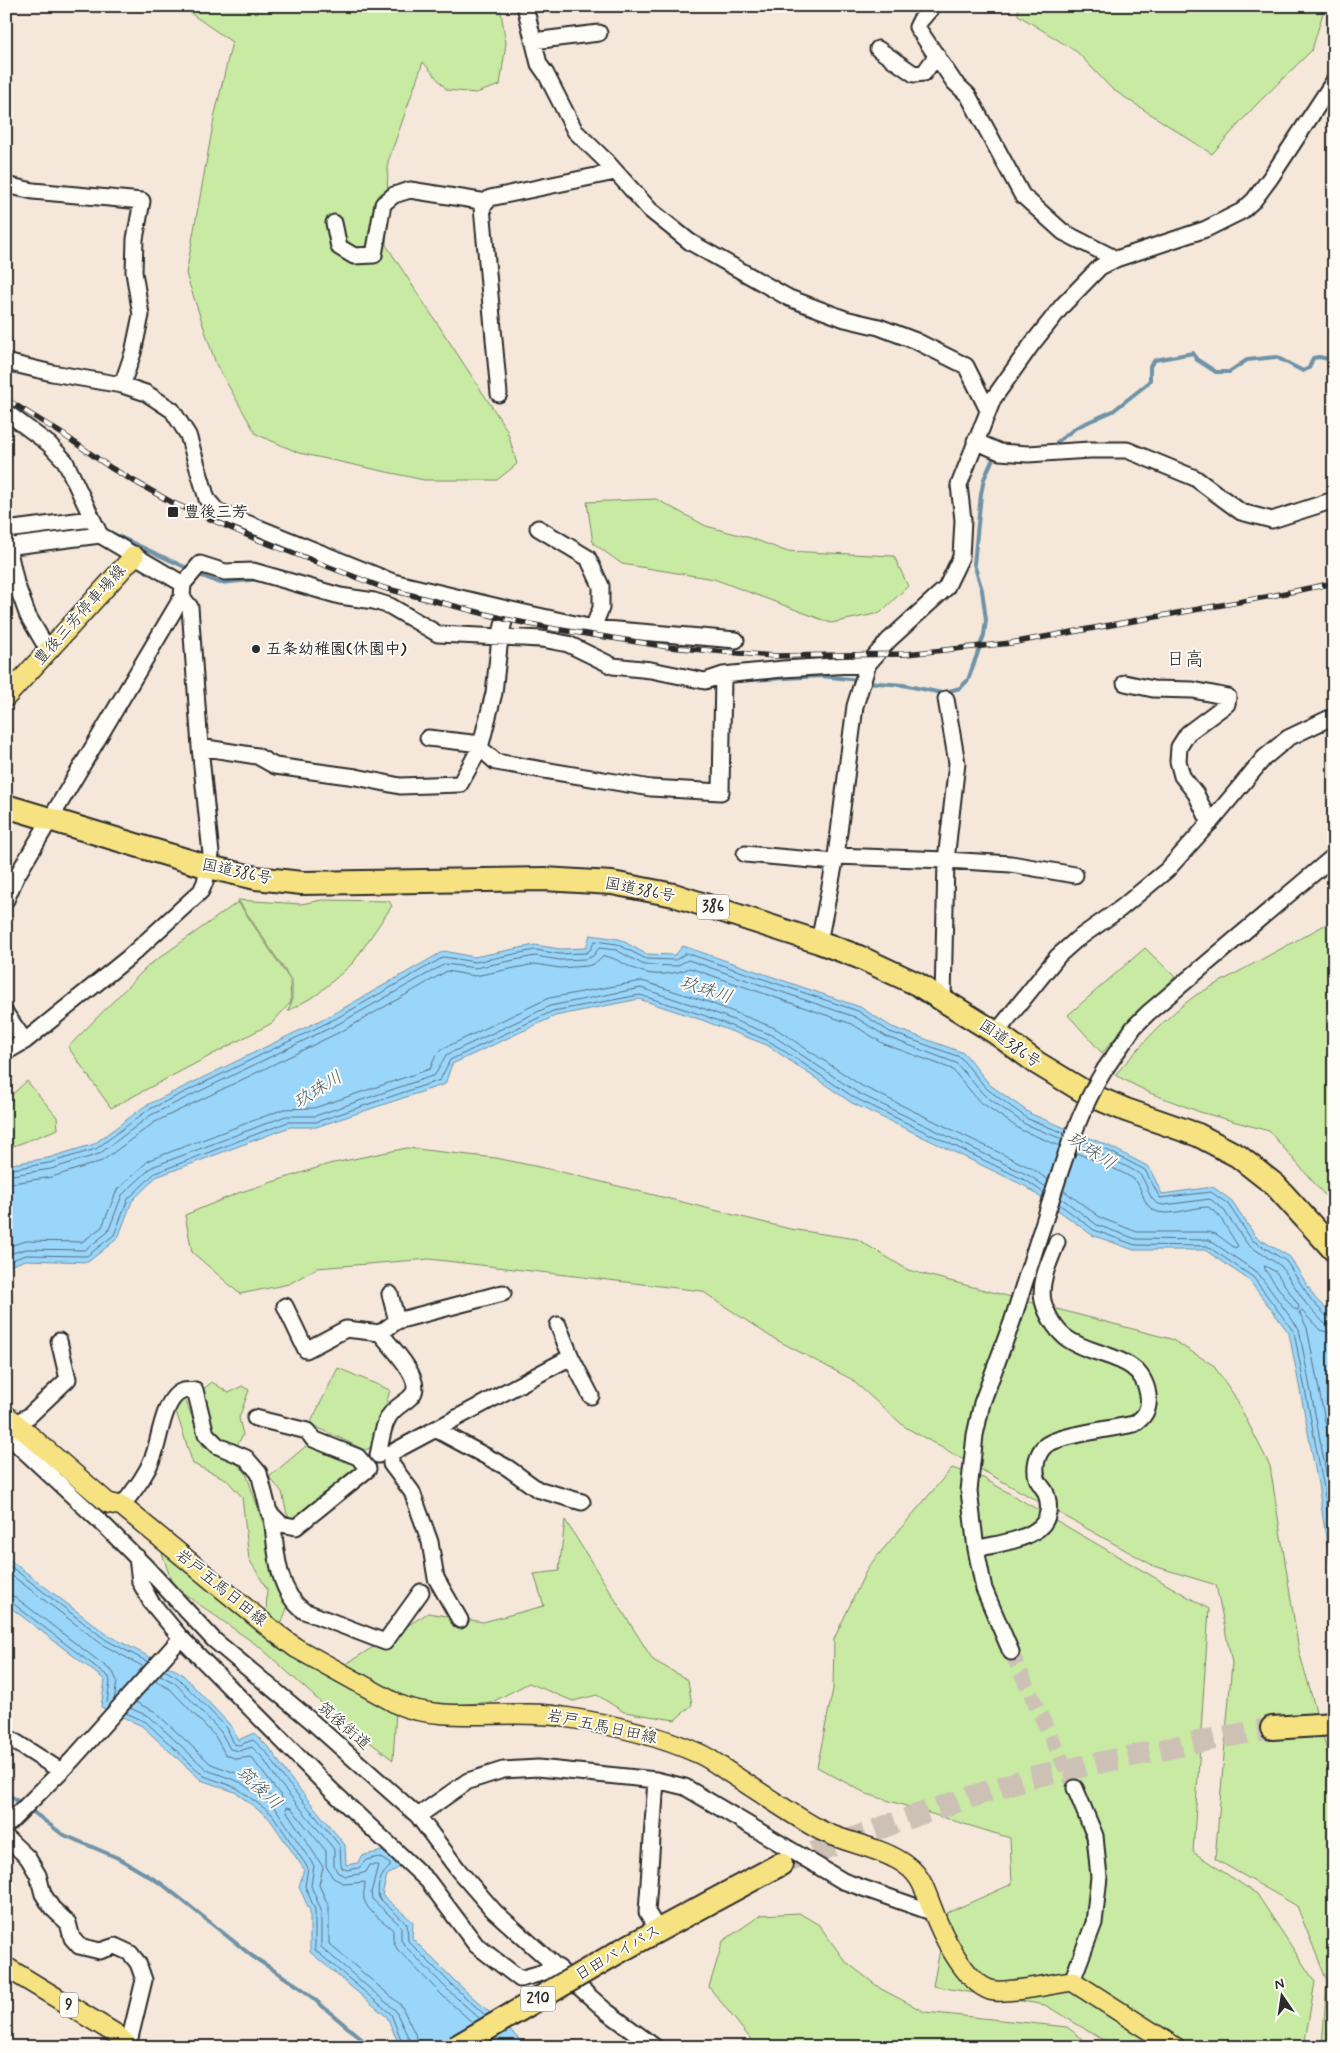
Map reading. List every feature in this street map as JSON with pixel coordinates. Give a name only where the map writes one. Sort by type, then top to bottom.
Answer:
[{"type":"highway","name":"国道386号","points":[[6,806],[209,867],[256,878],[302,883],[544,879],[612,883],[674,895],[819,942],[895,974],[943,1000],[996,1033],[1037,1063],[1088,1094],[1126,1110],[1190,1132],[1238,1156],[1275,1185],[1334,1250]]},
{"type":"highway","points":[[1272,1728],[1334,1724]]},
{"type":"highway","name":"日田バイパス","points":[[456,2047],[620,1951],[781,1864]]},
{"type":"main road","name":"豊後三芳停車場線","points":[[6,697],[134,556]]},
{"type":"main road","name":"岩戸五馬日田線","points":[[9,1424],[108,1503],[122,1506],[296,1648],[397,1704],[409,1709],[437,1713],[529,1713],[564,1716],[656,1737],[702,1755],[800,1819],[837,1838],[864,1846],[900,1861],[920,1878],[934,1913],[964,1970],[975,1981],[991,1990],[1007,1990],[1072,1980]]},
{"type":"main road","name":"9","points":[[6,1967],[116,2034],[128,2046]]},
{"type":"main road","points":[[1072,1980],[1175,2047]]},
{"type":"street","points":[[525,6],[539,64],[576,131],[650,210],[690,242],[789,298],[845,319],[879,327],[916,341],[966,366],[988,410]]},
{"type":"street","points":[[933,6],[920,21],[918,27],[954,82],[968,95],[1022,195],[1063,232],[1116,259]]},
{"type":"street","points":[[533,41],[599,33]]},
{"type":"street","points":[[878,49],[914,74],[924,73],[937,55]]},
{"type":"street","points":[[819,942],[836,859],[855,706],[860,688],[867,668],[889,640],[946,588],[962,557],[963,520],[960,485],[975,441],[993,399],[1063,305],[1100,267],[1116,259],[1206,229],[1242,211],[1254,200],[1271,178],[1334,81]]},
{"type":"street","points":[[499,394],[482,207],[490,198],[615,172]]},
{"type":"street","points":[[6,184],[33,191],[142,201],[135,239],[134,272],[141,314],[133,353],[122,385]]},
{"type":"street","points":[[334,223],[339,247],[354,256],[374,255],[383,204],[394,195],[410,190],[486,202]]},
{"type":"street","points":[[6,362],[52,373],[122,385],[146,393],[172,410],[188,435],[207,500],[217,511],[393,582],[593,628],[736,640]]},
{"type":"street","points":[[6,412],[49,444],[65,461],[100,535],[134,556],[183,591],[190,608],[200,747],[211,854],[201,891],[128,958],[25,1041],[6,1052]]},
{"type":"street","points":[[975,441],[995,450],[1028,454],[1127,450],[1195,478],[1241,512],[1272,520],[1334,500]]},
{"type":"street","points":[[6,530],[91,519]]},
{"type":"street","points":[[538,528],[588,558],[601,586],[601,608],[593,628]]},
{"type":"street","points":[[48,650],[28,616],[16,583],[7,544],[100,535]]},
{"type":"street","points":[[6,900],[16,877],[200,564],[225,572],[253,571],[340,596],[374,601],[390,606],[438,634],[499,643],[542,639],[568,644],[613,666],[651,670],[705,681],[723,682],[783,669],[867,668]]},
{"type":"street","points":[[200,747],[257,756],[276,766],[356,777],[400,786],[460,784],[481,746],[494,693],[499,643],[507,609]]},
{"type":"street","points":[[428,738],[481,746],[496,762],[651,788],[721,792],[723,682]]},
{"type":"street","points":[[1125,683],[1153,689],[1193,690],[1228,698],[1227,704],[1188,733],[1179,747],[1178,761],[1182,776],[1196,794],[1210,823]]},
{"type":"street","points":[[943,1000],[946,860],[957,763],[946,699]]},
{"type":"street","points":[[996,1033],[1058,956],[1076,940],[1120,909],[1166,870],[1210,823],[1264,758],[1288,738],[1334,716]]},
{"type":"street","points":[[745,854],[836,859],[946,860],[1010,864],[1075,875]]},
{"type":"street","points":[[1011,1652],[984,1589],[976,1549],[969,1491],[975,1435],[982,1403],[1012,1322],[1039,1237],[1088,1098],[1128,1034],[1148,1013],[1334,856]]},
{"type":"street","points":[[6,1014],[25,1041]]},
{"type":"street","points":[[976,1549],[1014,1540],[1036,1531],[1046,1520],[1050,1506],[1037,1478],[1037,1458],[1046,1445],[1062,1437],[1134,1424],[1144,1418],[1149,1402],[1146,1384],[1136,1371],[1119,1358],[1086,1350],[1064,1336],[1048,1314],[1043,1302],[1042,1285],[1057,1242]]},
{"type":"street","points":[[285,1306],[306,1350],[346,1329],[380,1333],[397,1321],[503,1293]]},
{"type":"street","points":[[390,1294],[397,1321]]},
{"type":"street","points":[[558,1325],[571,1357],[591,1396]]},
{"type":"street","points":[[380,1333],[414,1376],[415,1390],[412,1396],[396,1406],[387,1419],[384,1454],[412,1492],[430,1542],[436,1578],[460,1620]]},
{"type":"street","points":[[9,1424],[29,1416],[68,1379],[59,1341]]},
{"type":"street","points":[[362,1462],[371,1456],[384,1454],[435,1430],[571,1357]]},
{"type":"street","points":[[122,1506],[142,1480],[154,1456],[163,1421],[172,1399],[182,1392],[195,1390],[206,1434],[218,1446],[246,1458],[259,1473],[269,1512],[280,1524],[296,1528],[368,1469],[358,1457],[313,1439],[307,1431],[255,1418]]},
{"type":"street","name":"筑後街道","points":[[9,1424],[214,1640],[309,1719],[418,1816],[459,1871],[494,1911],[606,2011],[656,2047]]},
{"type":"street","points":[[435,1430],[508,1468],[536,1489],[582,1502]]},
{"type":"street","points":[[272,1516],[277,1562],[285,1586],[293,1604],[304,1611],[384,1642],[421,1592]]},
{"type":"street","points":[[137,1557],[140,1582],[151,1602],[181,1638],[330,1790],[428,1881],[476,1945],[520,1979],[558,1968]]},
{"type":"street","points":[[6,1826],[66,1766],[181,1638]]},
{"type":"street","points":[[6,1736],[66,1766]]},
{"type":"street","points":[[418,1816],[468,1781],[503,1770],[538,1768],[656,1780],[685,1787],[843,1881],[934,1913]]},
{"type":"street","points":[[656,1780],[647,1912],[658,1930]]},
{"type":"street","points":[[1072,1980],[1094,1923],[1099,1877],[1095,1836],[1074,1788]]},
{"type":"street","points":[[6,1837],[28,1858],[38,1875],[43,1894],[52,1908],[68,1923],[72,1938],[79,1946],[100,1950],[116,1946],[130,1953],[138,1963],[144,1980],[128,2046]]},
{"type":"green space","points":[[180,6],[500,6],[506,43],[500,85],[476,93],[447,90],[423,62],[388,162],[386,245],[507,430],[517,464],[497,480],[424,480],[299,453],[256,434],[216,364],[186,274],[215,114],[232,42]]},
{"type":"green space","points":[[1018,6],[1325,6],[1312,50],[1256,105],[1212,154],[1112,89],[1077,52],[1018,15]]},
{"type":"green space","points":[[656,499],[706,526],[751,538],[785,551],[894,556],[908,586],[880,613],[831,623],[714,579],[622,564],[593,543],[587,502]]},
{"type":"green space","points":[[238,900],[301,904],[322,900],[389,901],[392,906],[353,963],[318,994],[288,1011],[292,1001],[292,981]]},
{"type":"green space","points":[[238,902],[290,980],[291,1002],[272,1023],[111,1108],[68,1047],[149,965]]},
{"type":"green space","points":[[1334,920],[1334,1206],[1269,1131],[1200,1112],[1150,1093],[1115,1075],[1163,1023],[1196,995]]},
{"type":"green space","points":[[1145,948],[1175,977],[1135,1015],[1102,1053],[1068,1015]]},
{"type":"green space","points":[[27,1081],[57,1117],[58,1129],[6,1149],[6,1100]]},
{"type":"green space","points":[[407,1148],[496,1158],[558,1171],[790,1229],[857,1239],[908,1270],[1171,1339],[1213,1365],[1234,1395],[1270,1466],[1299,1651],[1334,1775],[1334,2047],[1322,2047],[1327,1981],[1297,1906],[1215,1859],[1232,1663],[1216,1585],[1154,1566],[905,1427],[851,1379],[771,1337],[702,1291],[429,1259],[317,1268],[289,1284],[240,1294],[192,1252],[185,1215],[238,1193],[329,1164]]},
{"type":"green space","points":[[338,1368],[390,1390],[374,1446],[365,1450],[310,1424]]},
{"type":"green space","points":[[212,1382],[229,1393],[242,1386],[249,1390],[239,1418],[243,1435],[234,1450],[218,1444],[208,1423],[201,1391]]},
{"type":"green space","points":[[185,1399],[203,1446],[233,1460],[246,1473],[267,1535],[269,1561],[287,1608],[280,1628],[266,1617],[267,1589],[249,1559],[242,1497],[226,1479],[193,1464],[174,1405]]},
{"type":"green space","points":[[312,1441],[364,1467],[296,1524],[287,1514],[282,1492],[269,1477]]},
{"type":"green space","points":[[952,1468],[983,1478],[1209,1609],[1193,1852],[1257,1894],[1315,1982],[1304,2047],[1115,2047],[1045,2005],[933,1986],[947,1913],[1012,1884],[1010,1838],[867,1794],[817,1767],[833,1689],[834,1639],[868,1567]]},
{"type":"green space","points":[[565,1520],[653,1660],[688,1680],[692,1705],[675,1720],[624,1712],[597,1695],[573,1701],[529,1683],[492,1702],[396,1710],[393,1760],[337,1717],[261,1648],[173,1586],[159,1544],[333,1672],[428,1613],[483,1622],[544,1606],[534,1574],[559,1571]]},
{"type":"green space","points":[[799,1913],[819,1925],[845,1961],[881,1989],[925,2012],[1067,2027],[1093,2047],[757,2047],[709,1987],[723,1941],[761,1915]]},
{"type":"water","name":"玖珠川","points":[[590,935],[619,939],[646,954],[675,955],[683,946],[860,1007],[892,1027],[964,1053],[990,1085],[1031,1114],[1109,1146],[1149,1167],[1162,1194],[1213,1187],[1232,1201],[1256,1237],[1290,1257],[1315,1298],[1334,1317],[1334,1592],[1318,1484],[1289,1333],[1249,1280],[1205,1250],[1134,1250],[1092,1235],[1025,1186],[852,1103],[767,1045],[702,1020],[639,999],[555,1016],[452,1064],[445,1084],[316,1127],[290,1127],[156,1177],[132,1201],[118,1238],[88,1262],[26,1260],[6,1267],[6,1165],[48,1158],[94,1144],[145,1106],[335,1013],[444,951],[474,957],[535,945],[560,949],[586,948]]},
{"type":"water","name":"筑後川","points":[[6,1557],[109,1636],[181,1673],[231,1726],[238,1740],[254,1733],[271,1750],[287,1774],[345,1845],[346,1865],[358,1863],[361,1856],[382,1851],[401,1866],[387,1875],[382,1895],[413,1922],[412,1938],[456,1982],[528,2047],[400,2047],[387,2017],[310,1952],[310,1911],[299,1887],[304,1869],[269,1818],[235,1792],[201,1780],[142,1726],[101,1707],[105,1680],[6,1604]]},
{"type":"waterway","points":[[1057,442],[1077,427],[1113,411],[1146,385],[1150,380],[1150,366],[1155,360],[1193,353],[1196,359],[1216,372],[1229,372],[1247,360],[1276,357],[1303,371],[1309,368],[1313,358],[1319,357],[1334,360]]},
{"type":"waterway","points":[[866,682],[903,685],[942,693],[960,688],[968,680],[984,635],[986,620],[982,590],[974,564],[981,494],[984,479],[995,454]]},
{"type":"waterway","points":[[11,538],[93,528]]},
{"type":"waterway","points":[[103,529],[189,569]]},
{"type":"waterway","points":[[197,574],[220,583],[261,579]]},
{"type":"waterway","points":[[528,646],[546,647]]},
{"type":"waterway","points":[[736,681],[821,676],[859,680]]},
{"type":"waterway","points":[[6,1793],[22,1804]]},
{"type":"waterway","points":[[28,1808],[62,1834],[118,1858],[162,1884],[252,1956],[301,1988],[371,2047]]},
{"type":"tunnel","points":[[1011,1652],[1075,1788]]},
{"type":"tunnel","points":[[782,1864],[914,1816],[1031,1777],[1272,1728]]},
{"type":"railway","points":[[6,399],[64,435],[111,468],[171,502],[256,539],[384,588],[505,619],[669,647],[774,656],[906,654],[1011,643],[1334,583]]},
{"type":"place","name":"豊後三芳","points":[[173,512]]},
{"type":"place","name":"五条幼稚園(休園中)","points":[[256,649]]},
{"type":"district","name":"日高","points":[[1185,659]]}]
